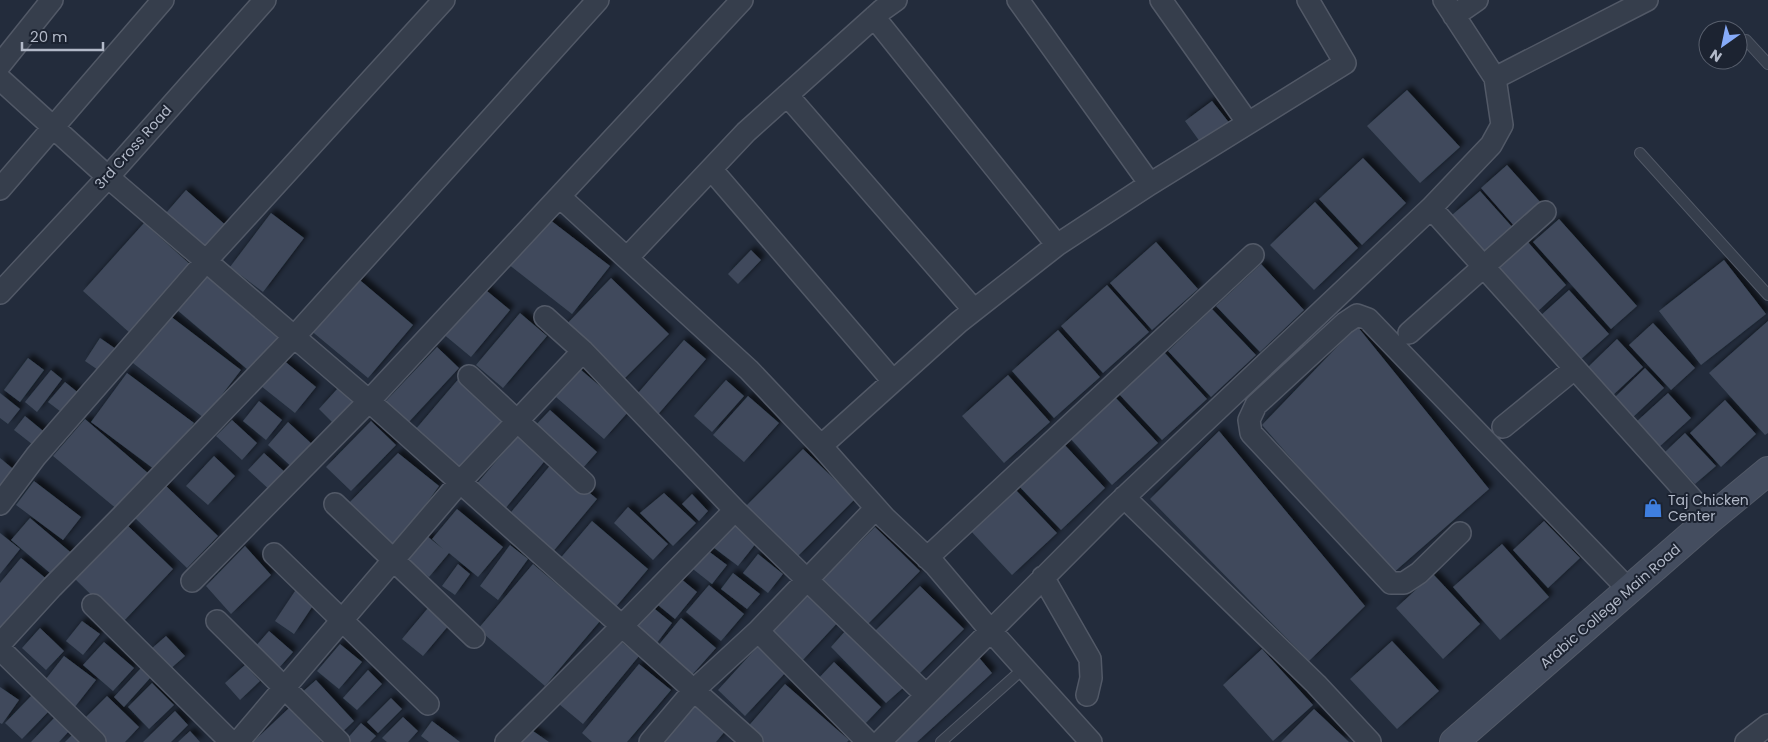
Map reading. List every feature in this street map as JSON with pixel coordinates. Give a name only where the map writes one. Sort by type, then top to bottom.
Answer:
[{"type":"main road","name":"Arabic College Main Road","points":[[1454,742],[1710,519],[1768,471]]},
{"type":"street","points":[[0,65],[52,0]]},
{"type":"street","points":[[0,188],[163,0]]},
{"type":"street","name":"3rd Cross Road","points":[[0,292],[108,177],[265,0]]},
{"type":"street","points":[[0,504],[36,456],[206,261],[444,0]]},
{"type":"street","points":[[0,644],[52,586],[294,337],[598,0]]},
{"type":"street","points":[[192,581],[370,401],[742,0]]},
{"type":"street","points":[[627,258],[746,132],[874,17],[896,0]]},
{"type":"street","points":[[1018,0],[1150,184]]},
{"type":"street","points":[[1161,0],[1248,123]]},
{"type":"street","points":[[821,446],[974,310],[1057,244],[1346,63],[1308,0]]},
{"type":"street","points":[[880,742],[1124,497],[1431,208],[1491,145],[1502,124],[1496,78],[1449,8],[1477,0]]},
{"type":"street","points":[[1496,78],[1647,0]]},
{"type":"street","points":[[874,17],[1057,244]]},
{"type":"street","points":[[0,79],[108,177],[370,401],[752,742]]},
{"type":"street","points":[[787,95],[974,310]]},
{"type":"street","points":[[711,169],[893,381]]},
{"type":"street","points":[[560,198],[749,370],[821,446],[876,508],[935,565],[1090,742]]},
{"type":"street","points":[[1431,208],[1710,519]]},
{"type":"street","points":[[1409,333],[1545,212]]},
{"type":"street","points":[[927,558],[1253,255]]},
{"type":"street","points":[[1460,533],[1419,573],[1404,583],[1390,583],[1251,433],[1249,420],[1256,406],[1345,323],[1357,315],[1368,319],[1629,590]]},
{"type":"street","points":[[545,317],[583,351],[735,510],[926,695]]},
{"type":"street","points":[[238,742],[460,482],[583,351]]},
{"type":"street","points":[[1503,427],[1574,369]]},
{"type":"street","points":[[469,376],[584,483]]},
{"type":"street","points":[[1124,497],[1316,684],[1370,742]]},
{"type":"street","points":[[335,504],[474,637]]},
{"type":"street","points":[[650,742],[694,690],[758,631],[876,508]]},
{"type":"street","points":[[506,742],[735,510]]},
{"type":"street","points":[[274,554],[428,704]]},
{"type":"street","points":[[1043,577],[1090,659],[1091,678],[1087,694]]},
{"type":"street","points":[[93,605],[231,742]]},
{"type":"street","points":[[217,621],[339,742]]},
{"type":"street","points":[[758,631],[868,742]]},
{"type":"street","points":[[0,649],[95,742]]},
{"type":"street","points":[[1746,742],[1768,725]]},
{"type":"lane","points":[[1748,42],[1768,64]]},
{"type":"lane","points":[[1640,154],[1768,295]]},
{"type":"lane","points":[[941,742],[1024,668]]},
{"type":"building","points":[[1407,90],[1460,147],[1420,183],[1367,126]]},
{"type":"building","points":[[1212,101],[1231,125],[1203,146],[1185,121]]},
{"type":"building","points":[[1363,158],[1406,203],[1362,245],[1319,199]]},
{"type":"building","points":[[1507,165],[1542,204],[1516,228],[1481,188]]},
{"type":"building","points":[[186,190],[230,229],[209,252],[166,213]]},
{"type":"building","points":[[1480,191],[1514,229],[1487,254],[1452,215]]},
{"type":"building","points":[[1315,202],[1358,248],[1314,290],[1270,245]]},
{"type":"building","points":[[271,213],[304,238],[263,292],[230,267]]},
{"type":"building","points":[[545,216],[610,266],[572,314],[508,264]]},
{"type":"building","points":[[1559,219],[1637,306],[1611,329],[1533,242]]},
{"type":"building","points":[[144,223],[192,266],[131,334],[83,291]]},
{"type":"building","points":[[1527,241],[1566,285],[1536,313],[1497,269]]},
{"type":"building","points":[[1156,242],[1198,289],[1152,330],[1110,283]]},
{"type":"building","points":[[751,250],[761,260],[738,284],[728,274]]},
{"type":"building","points":[[1724,260],[1766,314],[1701,365],[1659,311]]},
{"type":"building","points":[[1261,264],[1304,310],[1260,352],[1216,306]]},
{"type":"building","points":[[209,269],[287,336],[254,375],[176,309]]},
{"type":"building","points":[[355,276],[413,325],[368,378],[309,329]]},
{"type":"building","points":[[611,278],[669,334],[619,384],[562,329]]},
{"type":"building","points":[[1107,285],[1149,332],[1103,373],[1061,326]]},
{"type":"building","points":[[481,286],[510,310],[471,357],[442,333]]},
{"type":"building","points":[[1569,290],[1609,334],[1579,361],[1539,317]]},
{"type":"building","points":[[1212,309],[1256,355],[1211,397],[1168,351]]},
{"type":"building","points":[[165,312],[241,370],[204,418],[129,360]]},
{"type":"building","points":[[520,313],[547,336],[503,388],[476,365]]},
{"type":"building","points":[[1768,321],[1768,433],[1765,435],[1709,373]]},
{"type":"building","points":[[1653,323],[1695,368],[1671,390],[1629,345]]},
{"type":"building","points":[[1357,326],[1489,489],[1392,574],[1262,425]]},
{"type":"building","points":[[1058,330],[1100,377],[1054,418],[1012,371]]},
{"type":"building","points":[[100,338],[116,349],[101,372],[85,361]]},
{"type":"building","points":[[1617,339],[1643,367],[1612,396],[1586,369]]},
{"type":"building","points":[[684,340],[706,359],[654,419],[632,400]]},
{"type":"building","points":[[437,347],[459,368],[406,425],[384,403]]},
{"type":"building","points":[[1164,352],[1207,399],[1162,440],[1119,394]]},
{"type":"building","points":[[28,358],[44,370],[20,402],[4,390]]},
{"type":"building","points":[[282,359],[316,387],[295,413],[261,386]]},
{"type":"building","points":[[1645,368],[1664,388],[1631,419],[1613,399]]},
{"type":"building","points":[[580,369],[629,411],[604,439],[556,397]]},
{"type":"building","points":[[51,370],[62,379],[37,412],[25,402]]},
{"type":"building","points":[[127,373],[194,423],[158,472],[91,422]]},
{"type":"building","points":[[1008,375],[1050,422],[1004,463],[962,416]]},
{"type":"building","points":[[461,376],[513,420],[466,474],[415,430]]},
{"type":"building","points":[[726,380],[744,396],[712,432],[694,416]]},
{"type":"building","points":[[65,382],[81,395],[65,415],[48,402]]},
{"type":"building","points":[[338,388],[356,404],[336,426],[319,409]]},
{"type":"building","points":[[0,393],[20,409],[8,424],[0,418]]},
{"type":"building","points":[[1668,393],[1691,418],[1658,448],[1635,423]]},
{"type":"building","points":[[748,396],[779,423],[744,462],[713,435]]},
{"type":"building","points":[[1115,397],[1158,443],[1112,485],[1070,438]]},
{"type":"building","points":[[1725,400],[1756,434],[1721,467],[1690,433]]},
{"type":"building","points":[[259,401],[282,420],[266,440],[243,421]]},
{"type":"building","points":[[550,410],[597,452],[582,469],[534,427]]},
{"type":"building","points":[[25,416],[48,435],[37,448],[14,430]]},
{"type":"building","points":[[85,419],[149,474],[118,510],[53,456]]},
{"type":"building","points":[[232,420],[257,443],[242,460],[216,436]]},
{"type":"building","points":[[371,421],[396,445],[351,491],[326,467]]},
{"type":"building","points":[[288,422],[314,446],[294,469],[268,445]]},
{"type":"building","points":[[1219,431],[1365,606],[1309,661],[1150,499]]},
{"type":"building","points":[[520,433],[548,457],[504,510],[475,486]]},
{"type":"building","points":[[1685,433],[1716,466],[1695,484],[1665,452]]},
{"type":"building","points":[[1062,442],[1105,488],[1061,530],[1017,484]]},
{"type":"building","points":[[803,449],[855,499],[797,557],[745,507]]},
{"type":"building","points":[[264,453],[288,475],[272,492],[248,470]]},
{"type":"building","points":[[398,453],[439,486],[396,546],[348,504]]},
{"type":"building","points":[[214,456],[235,476],[208,505],[186,486]]},
{"type":"building","points":[[0,458],[18,473],[0,489]]},
{"type":"building","points":[[553,462],[597,499],[551,554],[507,517]]},
{"type":"building","points":[[34,481],[81,517],[63,540],[16,505]]},
{"type":"building","points":[[164,484],[218,536],[187,568],[133,516]]},
{"type":"building","points":[[1013,487],[1057,533],[1012,575],[969,529]]},
{"type":"building","points":[[664,493],[696,523],[673,546],[640,513]]},
{"type":"building","points":[[692,494],[708,511],[699,521],[682,504]]},
{"type":"building","points":[[628,507],[668,544],[653,560],[614,523]]},
{"type":"building","points":[[457,509],[503,547],[478,577],[449,553],[429,577],[408,560],[427,536],[443,549],[432,539]]},
{"type":"building","points":[[30,518],[75,556],[56,578],[11,540]]},
{"type":"building","points":[[592,521],[648,569],[614,609],[558,561]]},
{"type":"building","points":[[1544,521],[1580,558],[1548,588],[1513,550]]},
{"type":"building","points":[[732,523],[757,542],[738,566],[713,547]]},
{"type":"building","points":[[126,524],[173,569],[121,624],[74,578]]},
{"type":"building","points":[[875,527],[920,571],[866,626],[821,581]]},
{"type":"building","points":[[0,533],[20,549],[0,574]]},
{"type":"building","points":[[1502,544],[1549,597],[1500,640],[1453,587]]},
{"type":"building","points":[[510,545],[528,559],[498,600],[480,586]]},
{"type":"building","points":[[245,546],[271,575],[231,614],[206,586]]},
{"type":"building","points":[[703,547],[727,565],[712,584],[689,566]]},
{"type":"building","points":[[758,554],[783,574],[768,593],[743,573]]},
{"type":"building","points":[[21,558],[49,581],[0,632],[0,583]]},
{"type":"building","points":[[458,564],[470,574],[455,595],[442,586]]},
{"type":"building","points":[[533,564],[600,621],[545,686],[478,629]]},
{"type":"building","points":[[733,573],[760,594],[747,609],[721,589]]},
{"type":"building","points":[[1433,574],[1480,624],[1443,659],[1396,608]]},
{"type":"building","points":[[680,578],[697,592],[675,619],[658,605]]},
{"type":"building","points":[[709,585],[744,614],[721,641],[686,612]]},
{"type":"building","points":[[920,586],[964,629],[918,675],[874,632]]},
{"type":"building","points":[[807,587],[841,619],[800,663],[766,630]]},
{"type":"building","points":[[297,588],[316,601],[294,634],[275,621]]},
{"type":"building","points":[[650,605],[672,623],[656,644],[633,626]]},
{"type":"building","points":[[428,608],[449,625],[423,656],[402,639]]},
{"type":"building","points":[[681,618],[716,648],[691,676],[657,647]]},
{"type":"building","points":[[82,621],[100,634],[83,655],[66,641]]},
{"type":"building","points":[[40,628],[64,651],[46,670],[22,648]]},
{"type":"building","points":[[847,629],[904,687],[886,703],[831,647]]},
{"type":"building","points":[[269,631],[293,652],[278,669],[254,648]]},
{"type":"building","points":[[166,636],[185,656],[168,671],[150,650]]},
{"type":"building","points":[[615,637],[639,656],[583,724],[559,704]]},
{"type":"building","points":[[1392,641],[1439,691],[1397,729],[1350,679]]},
{"type":"building","points":[[104,642],[134,668],[113,691],[83,665]]},
{"type":"building","points":[[340,644],[362,662],[339,689],[317,671]]},
{"type":"building","points":[[759,645],[787,671],[745,716],[718,690]]},
{"type":"building","points":[[1262,649],[1313,705],[1273,741],[1223,685]]},
{"type":"building","points":[[976,654],[992,673],[917,742],[886,742]]},
{"type":"building","points":[[64,656],[96,680],[74,708],[42,684]]},
{"type":"building","points":[[834,662],[881,707],[864,725],[817,680]]},
{"type":"building","points":[[639,664],[671,690],[627,742],[592,742],[582,733]]},
{"type":"building","points":[[245,665],[260,681],[240,700],[225,683]]},
{"type":"building","points":[[141,668],[151,677],[124,707],[114,697]]},
{"type":"building","points":[[368,670],[382,684],[357,710],[343,698]]},
{"type":"building","points":[[316,680],[354,721],[338,736],[299,695]]},
{"type":"building","points":[[152,683],[174,705],[149,729],[128,707]]},
{"type":"building","points":[[785,684],[849,740],[847,742],[759,742],[745,730]]},
{"type":"building","points":[[0,687],[19,700],[2,724],[0,723]]},
{"type":"building","points":[[32,695],[49,711],[22,739],[5,723]]},
{"type":"building","points":[[107,696],[139,727],[125,742],[106,742],[83,720]]},
{"type":"building","points":[[391,698],[402,709],[378,733],[367,722]]},
{"type":"building","points":[[690,702],[726,730],[716,742],[658,742]]},
{"type":"building","points":[[289,708],[320,742],[253,742]]},
{"type":"building","points":[[1314,709],[1349,742],[1281,742]]},
{"type":"building","points":[[175,711],[188,725],[171,742],[143,742]]},
{"type":"building","points":[[56,716],[70,730],[59,742],[31,742]]},
{"type":"building","points":[[403,717],[418,731],[408,742],[387,742],[382,738]]},
{"type":"building","points":[[432,721],[460,742],[429,742],[421,736]]},
{"type":"building","points":[[361,723],[376,736],[370,742],[348,742],[346,740]]},
{"type":"building","points":[[530,729],[549,742],[521,742]]},
{"type":"building","points":[[190,731],[200,742],[178,742]]},
{"type":"building","points":[[73,734],[81,742],[65,742]]},
{"type":"place","name":"Taj Chicken Center","points":[[1653,508]]}]
